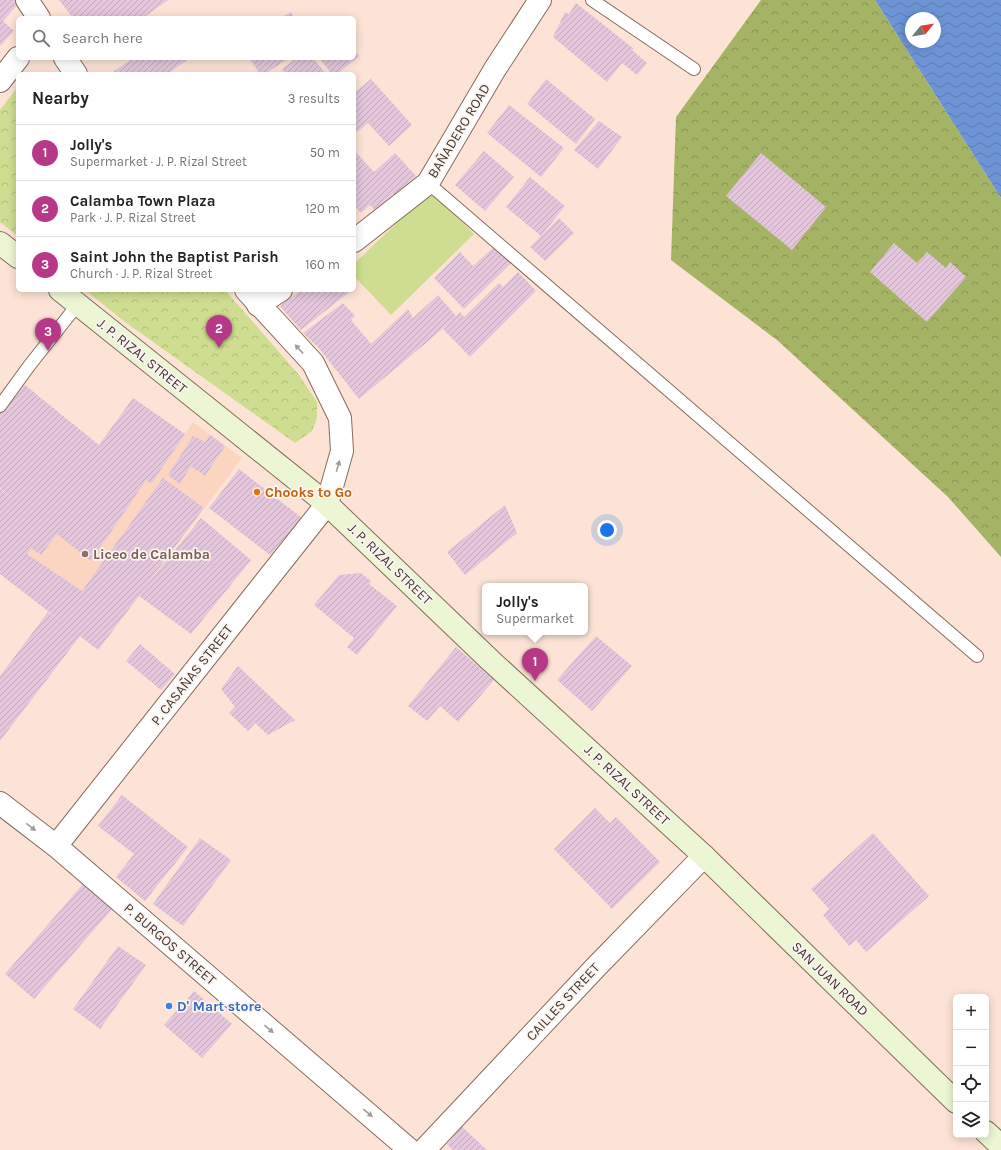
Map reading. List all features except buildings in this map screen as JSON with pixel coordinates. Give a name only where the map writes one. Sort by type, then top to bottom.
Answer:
[{"type":"main road","points":[[0,243],[16,255]]},
{"type":"main road","name":"J. P. RIZAL STREET","points":[[63,292],[327,504],[491,661],[704,856]]},
{"type":"main road","name":"SAN JUAN ROAD","points":[[704,856],[953,1099]]},
{"type":"main road","points":[[989,1135],[1001,1146]]},
{"type":"street","points":[[27,0],[38,16]]},
{"type":"street","name":"BAÑADERO ROAD","points":[[356,239],[428,183],[495,69],[540,0]]},
{"type":"street","points":[[0,81],[16,60]]},
{"type":"street","points":[[66,60],[75,72]]},
{"type":"street","points":[[273,292],[252,297],[313,363],[340,418],[342,451],[327,504]]},
{"type":"street","name":"P. CASAÑAS STREET","points":[[56,846],[327,504]]},
{"type":"street","name":"P. BURGOS STREET","points":[[0,803],[56,846],[410,1150]]},
{"type":"street","name":"CAILLES STREET","points":[[424,1150],[595,968],[704,856]]},
{"type":"lane","points":[[592,0],[694,69]]},
{"type":"lane","points":[[428,183],[977,656]]},
{"type":"lane","points":[[0,406],[29,366],[78,304]]},
{"type":"shaded area","name":"Liceo de Calamba","points":[[193,422],[242,458],[98,650],[0,574],[112,456],[151,484]]},
{"type":"green space","points":[[761,0],[875,0],[1001,198],[1001,557],[948,497],[777,340],[671,260],[676,117]]},
{"type":"green space","points":[[16,90],[16,234],[0,222],[0,110]]},
{"type":"green space","points":[[431,190],[474,234],[391,315],[356,278],[356,262]]},
{"type":"green space","points":[[88,292],[227,292],[299,375],[317,402],[317,418],[312,431],[295,443],[125,322]]},
{"type":"water","points":[[875,0],[1001,0],[1001,198],[906,48],[941,48],[941,12],[905,12],[905,47]]},
{"type":"place","name":"Calamba Town Plaza","points":[[219,348]]},
{"type":"place","name":"Saint John the Baptist Parish","points":[[48,351]]},
{"type":"place","name":"Chooks to Go","points":[[257,492]]},
{"type":"place","name":"Liceo de Calamba","points":[[85,554]]},
{"type":"place","name":"Jolly's","points":[[535,681]]},
{"type":"place","name":"D' Mart store","points":[[169,1006]]}]
